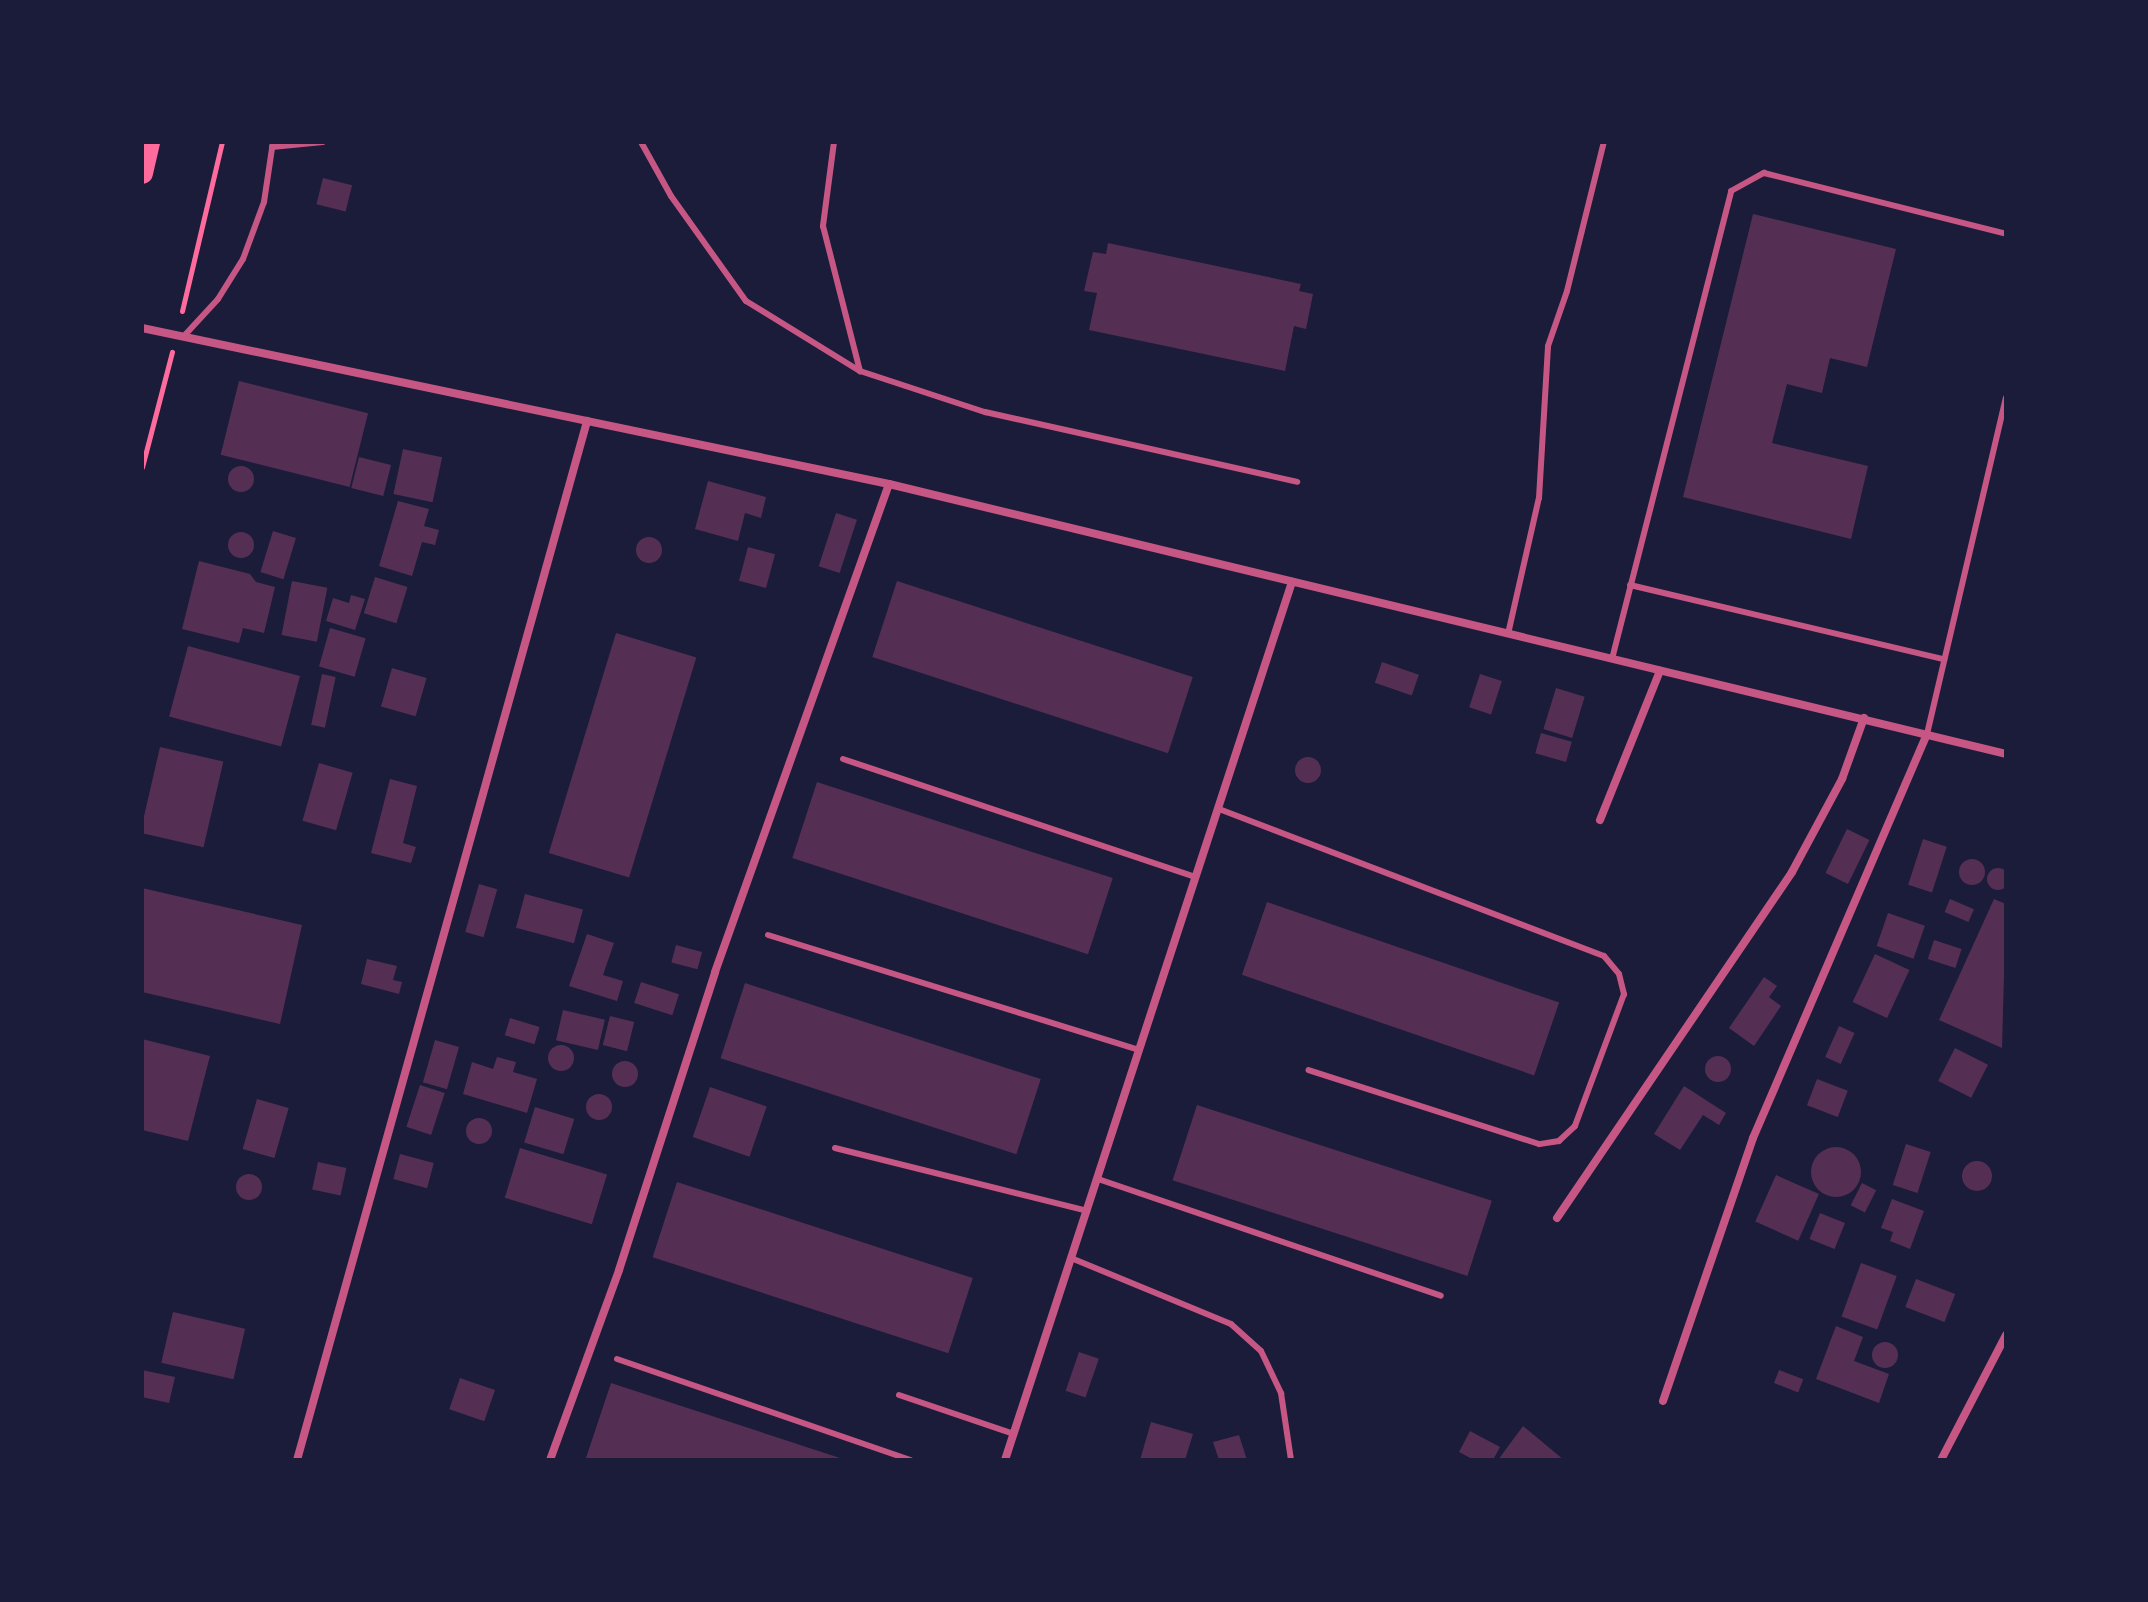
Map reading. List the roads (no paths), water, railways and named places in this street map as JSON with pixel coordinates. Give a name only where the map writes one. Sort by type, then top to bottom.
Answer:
[{"type":"highway","points":[[142,173],[149,142]]},
{"type":"street","points":[[142,328],[889,484],[2006,754]]},
{"type":"street","points":[[297,1460],[587,421]]},
{"type":"street","points":[[550,1460],[619,1270],[715,972],[889,484]]},
{"type":"street","points":[[1005,1460],[1292,582]]},
{"type":"street","points":[[1600,820],[1660,671]]},
{"type":"street","points":[[1557,1218],[1792,872],[1842,779],[1864,718]]},
{"type":"street","points":[[1663,1401],[1753,1138],[1927,734]]},
{"type":"street","points":[[1941,1460],[2006,1335]]},
{"type":"lane","points":[[180,335],[218,299],[243,259],[264,202],[273,144],[323,142]]},
{"type":"lane","points":[[641,142],[671,196],[746,301],[860,371],[985,412],[1297,482]]},
{"type":"lane","points":[[834,142],[823,226],[860,371]]},
{"type":"lane","points":[[1508,634],[1539,498],[1548,346],[1567,291],[1604,142]]},
{"type":"lane","points":[[1612,659],[1725,199],[1735,187],[1764,173],[2006,234]]},
{"type":"lane","points":[[1927,734],[2006,398]]},
{"type":"lane","points":[[1630,585],[1944,659]]},
{"type":"lane","points":[[843,759],[1196,877]]},
{"type":"lane","points":[[1219,809],[1604,956],[1619,974],[1624,994],[1575,1126],[1559,1141],[1539,1144],[1309,1070]]},
{"type":"lane","points":[[768,935],[1140,1050]]},
{"type":"lane","points":[[835,1148],[1087,1211]]},
{"type":"lane","points":[[1098,1179],[1441,1296]]},
{"type":"lane","points":[[1071,1258],[1231,1324],[1251,1342],[1281,1393],[1291,1460]]},
{"type":"lane","points":[[617,1359],[911,1460]]},
{"type":"lane","points":[[899,1395],[1014,1434]]}]
